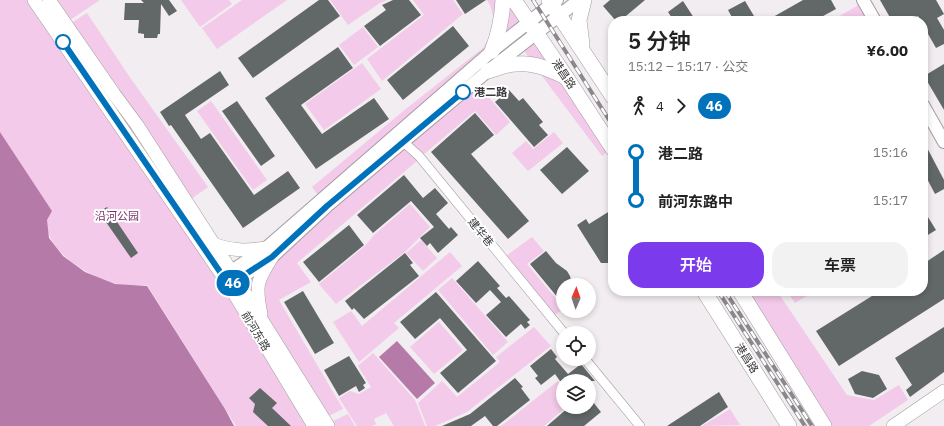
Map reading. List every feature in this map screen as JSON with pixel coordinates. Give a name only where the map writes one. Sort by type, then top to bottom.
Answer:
[{"type":"main road","name":"前河东路","points":[[34,0],[262,322],[328,426]]},
{"type":"main road","name":"前河东路","points":[[49,0],[137,125],[213,244],[230,278],[314,426]]},
{"type":"main road","points":[[492,51],[500,30],[503,0]]},
{"type":"main road","name":"港昌路","points":[[514,0],[608,141]]},
{"type":"main road","points":[[582,50],[579,20],[584,0]]},
{"type":"main road","points":[[554,5],[608,89]]},
{"type":"main road","points":[[488,71],[507,65],[525,64],[545,68],[566,77]]},
{"type":"main road","points":[[213,244],[235,250],[269,252],[258,282],[258,297],[262,322]]},
{"type":"main road","name":"港昌路","points":[[707,296],[789,425]]},
{"type":"main road","points":[[743,296],[824,426]]},
{"type":"main road","points":[[893,426],[944,391]]},
{"type":"main road","points":[[907,426],[944,402]]},
{"type":"street","points":[[399,138],[488,71],[554,5],[579,0]]},
{"type":"street","points":[[863,0],[872,16]]},
{"type":"street","points":[[230,278],[269,252],[399,138],[492,51],[532,28]]},
{"type":"street","points":[[928,114],[944,142]]},
{"type":"street","name":"建华巷","points":[[399,138],[419,156],[558,326]]},
{"type":"street","points":[[591,366],[640,426]]},
{"type":"green space","name":"沿河公园","points":[[0,0],[48,0],[326,426],[236,426],[147,285],[121,285],[113,283],[81,268],[61,253],[49,233],[47,222],[52,211],[0,132]]},
{"type":"green space","points":[[52,0],[100,0],[67,22]]},
{"type":"green space","points":[[181,0],[229,0],[232,4],[200,27]]},
{"type":"green space","points":[[242,0],[287,0],[217,49],[202,28]]},
{"type":"green space","points":[[330,0],[387,0],[380,3],[348,25]]},
{"type":"green space","points":[[413,0],[453,0],[463,14],[382,81],[367,59],[424,15]]},
{"type":"green space","points":[[487,0],[514,0],[531,27],[320,198],[312,187],[402,112],[483,48],[496,26]]},
{"type":"green space","points":[[862,3],[869,16],[840,16]]},
{"type":"green space","points":[[87,13],[129,76],[208,187],[187,202],[68,25]]},
{"type":"green space","points":[[363,27],[378,47],[354,65],[339,45]]},
{"type":"green space","points":[[533,33],[608,145],[608,151],[602,156],[533,64],[519,43]]},
{"type":"green space","points":[[362,63],[381,89],[324,130],[305,104]]},
{"type":"green space","points":[[472,78],[510,122],[496,135],[475,111],[423,155],[403,135]]},
{"type":"green space","points":[[211,101],[267,180],[253,190],[197,111]]},
{"type":"green space","points":[[554,132],[563,143],[528,171],[512,153],[526,141],[533,149]]},
{"type":"green space","points":[[396,138],[417,161],[297,263],[311,282],[279,300],[343,409],[326,417],[245,289],[254,283],[243,267]]},
{"type":"green space","points":[[410,204],[430,227],[405,252],[336,304],[319,284],[365,246],[374,235]]},
{"type":"green space","points":[[532,237],[544,251],[527,264],[556,299],[556,314],[554,316],[506,256]]},
{"type":"green space","points":[[421,240],[437,258],[423,271],[406,253]]},
{"type":"green space","points":[[450,252],[462,266],[394,323],[399,328],[359,362],[333,322],[351,311],[362,326]]},
{"type":"green space","points":[[452,278],[508,342],[493,355],[438,290]]},
{"type":"green space","points":[[747,296],[780,296],[847,395],[874,400],[899,385],[908,400],[869,426],[833,426],[826,420]]},
{"type":"green space","points":[[790,296],[807,296],[795,303]]},
{"type":"green space","points":[[439,322],[463,350],[434,374],[410,347]]},
{"type":"green space","points":[[534,327],[551,346],[467,412],[435,426],[427,426],[418,403],[442,381],[457,397],[500,362],[496,357]]},
{"type":"green space","points":[[373,353],[415,400],[425,426],[394,426],[386,413],[374,419],[376,424],[372,426],[357,426],[339,398],[350,391],[359,394],[371,387],[358,366]]},
{"type":"green space","points":[[556,383],[556,414],[558,414],[544,426],[501,426]]},
{"type":"green space","points":[[730,409],[740,425],[702,426]]},
{"type":"green space","points":[[348,414],[355,426],[331,426],[329,423]]},
{"type":"shaded area","points":[[0,132],[52,211],[47,220],[49,238],[63,256],[85,272],[115,284],[147,286],[225,409],[234,426],[0,426]]},
{"type":"shaded area","points":[[397,341],[435,383],[417,399],[379,357]]},
{"type":"building","points":[[141,0],[169,0],[177,11],[169,16],[161,4],[160,34],[158,34],[157,38],[144,38],[144,34],[138,33],[139,20],[124,20],[125,3],[144,3]]},
{"type":"building","points":[[319,0],[328,0],[340,16],[253,78],[238,58]]},
{"type":"building","points":[[393,0],[409,0],[421,15],[380,46],[364,26],[386,10],[382,5]]},
{"type":"building","points":[[456,0],[486,0],[465,14]]},
{"type":"building","points":[[610,0],[645,0],[626,16],[612,16],[603,6]]},
{"type":"building","points":[[803,0],[831,0],[836,9],[823,16],[775,16]]},
{"type":"building","points":[[880,0],[936,0],[944,14],[937,18],[944,30],[944,44],[936,48],[928,34],[928,16],[889,16]]},
{"type":"building","points":[[683,1],[693,16],[671,16],[668,12]]},
{"type":"building","points":[[745,1],[754,16],[731,16],[728,10]]},
{"type":"building","points":[[453,26],[469,46],[403,100],[387,80]]},
{"type":"building","points":[[338,47],[353,68],[301,105],[322,134],[374,98],[389,119],[316,169],[265,98]]},
{"type":"building","points":[[944,64],[944,110],[928,83],[928,74]]},
{"type":"building","points":[[220,71],[229,85],[185,115],[201,139],[210,133],[254,195],[288,171],[300,188],[243,228],[171,125],[169,126],[160,112]]},
{"type":"building","points":[[509,90],[519,101],[523,98],[543,122],[539,125],[548,135],[534,147],[495,102]]},
{"type":"building","points":[[237,101],[275,156],[261,166],[222,111]]},
{"type":"building","points":[[475,113],[494,135],[471,154],[529,221],[508,239],[431,152]]},
{"type":"building","points":[[567,147],[589,171],[562,194],[540,170]]},
{"type":"building","points":[[928,150],[944,180],[944,189],[935,194],[928,181]]},
{"type":"building","points":[[404,175],[423,198],[435,188],[448,203],[436,214],[449,229],[451,227],[458,235],[438,253],[430,243],[427,246],[420,238],[434,227],[411,201],[373,233],[357,215]]},
{"type":"building","points":[[107,207],[138,253],[131,258],[99,212]]},
{"type":"building","points":[[608,212],[608,263],[601,263],[577,225],[586,219],[589,224]]},
{"type":"building","points":[[928,217],[936,230],[928,235]]},
{"type":"building","points":[[349,225],[364,245],[319,282],[303,262]]},
{"type":"building","points":[[944,250],[944,299],[839,366],[816,331],[872,296],[928,296],[928,261]]},
{"type":"building","points":[[546,251],[556,263],[567,271],[570,278],[556,278],[556,296],[530,264]]},
{"type":"building","points":[[405,253],[413,263],[410,265],[419,276],[364,319],[354,308],[352,310],[345,301]]},
{"type":"building","points":[[478,261],[500,286],[497,288],[506,298],[509,296],[530,320],[527,322],[530,325],[525,329],[521,324],[506,337],[486,315],[501,302],[490,290],[476,303],[456,281]]},
{"type":"building","points":[[303,291],[334,343],[315,354],[284,302]]},
{"type":"building","points":[[436,292],[496,361],[458,393],[440,373],[467,350],[440,318],[415,339],[400,322]]},
{"type":"building","points":[[944,327],[944,372],[910,397],[906,390],[912,385],[895,358]]},
{"type":"building","points":[[551,349],[556,356],[556,366],[561,366],[568,374],[556,374],[556,375],[555,374],[541,385],[535,378],[538,376],[530,366]]},
{"type":"building","points":[[349,356],[366,383],[363,385],[365,388],[359,392],[356,386],[339,396],[324,370]]},
{"type":"building","points":[[578,366],[583,366],[589,374],[568,374]]},
{"type":"building","points":[[862,371],[879,375],[887,389],[873,398],[855,394],[848,379]]},
{"type":"building","points":[[515,378],[523,387],[521,388],[530,400],[497,426],[493,426],[485,416],[471,426],[442,426],[470,414]]},
{"type":"building","points":[[260,388],[277,403],[272,408],[291,426],[268,426],[253,412],[255,404],[249,398]]},
{"type":"building","points":[[719,392],[728,407],[700,426],[667,426]]},
{"type":"building","points":[[596,406],[601,412],[584,426],[547,426],[561,414],[596,414]]},
{"type":"railway","points":[[533,0],[608,118]]},
{"type":"railway","points":[[721,296],[805,426]]},
{"type":"railway","points":[[728,296],[812,426]]},
{"type":"bus line","name":"46","points":[[63,42],[229,285],[272,257],[327,206],[463,92]]},
{"type":"place","name":"港二路","points":[[463,92]]}]
